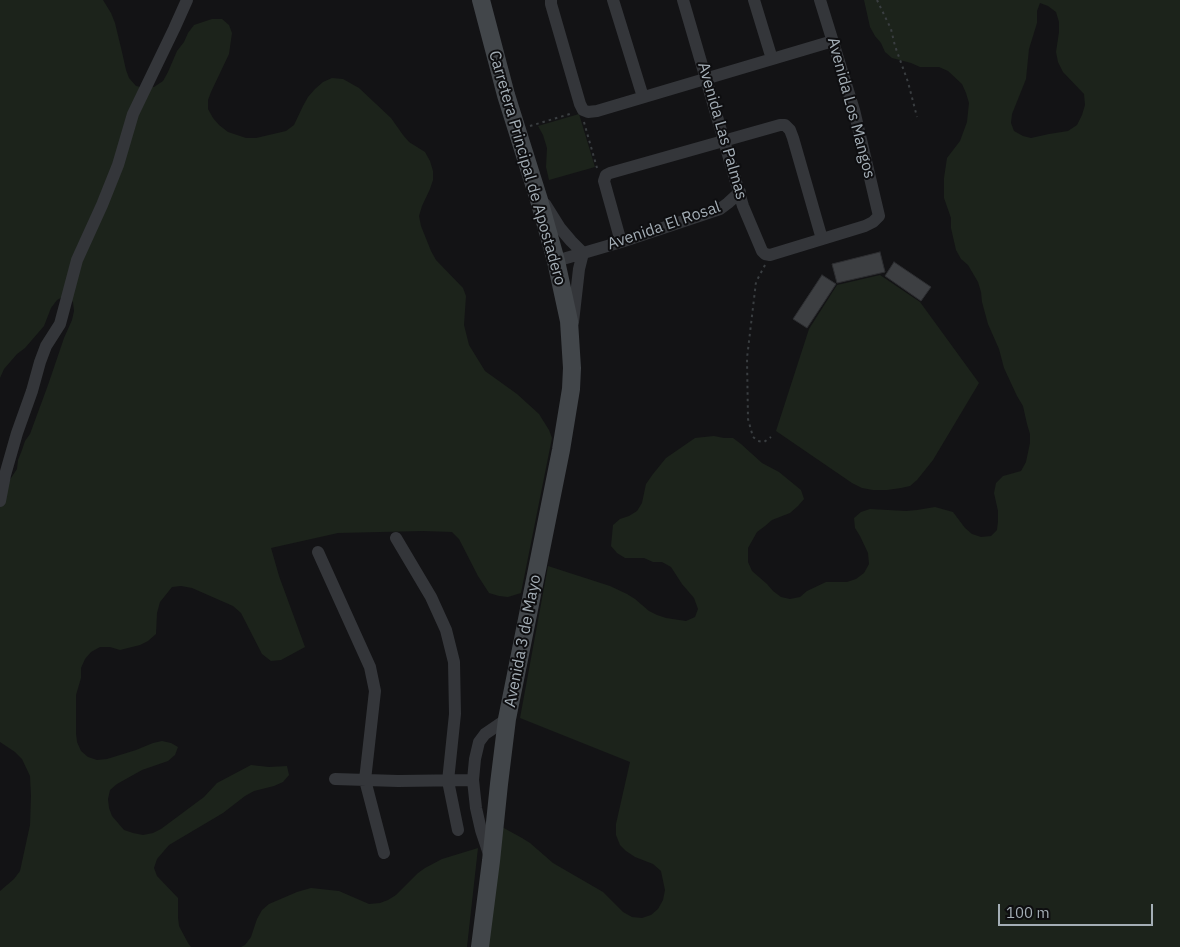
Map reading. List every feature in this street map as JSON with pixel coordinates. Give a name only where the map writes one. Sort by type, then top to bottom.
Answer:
[{"type":"street","points":[[0,501],[17,433],[46,346],[60,324],[77,260],[118,165],[132,114],[187,0]]},
{"type":"street","name":"Carretera Principal de Apostadero","points":[[481,0],[506,96],[535,186],[556,261],[571,336]]},
{"type":"street","points":[[551,0],[580,104],[583,110],[588,112],[597,111],[833,41]]},
{"type":"street","points":[[613,0],[643,97]]},
{"type":"street","name":"Avenida Las Palmas","points":[[683,0],[744,206],[762,251],[770,255]]},
{"type":"street","points":[[754,0],[772,59]]},
{"type":"street","name":"Avenida Los Mangos","points":[[820,0],[854,110],[879,216],[865,226],[822,239]]},
{"type":"street","points":[[621,242],[604,181],[606,175],[785,125],[790,130],[793,138],[822,239],[770,255]]},
{"type":"street","points":[[535,186],[560,228],[583,253],[579,269],[571,336]]},
{"type":"street","name":"Avenida El Rosal","points":[[556,261],[621,242],[720,209],[740,192]]},
{"type":"street","name":"Avenida 3 de Mayo","points":[[480,947],[507,720],[561,450],[571,389],[571,336]]},
{"type":"street","points":[[396,538],[430,597],[446,630],[454,662],[455,714],[448,781],[458,830]]},
{"type":"street","points":[[318,552],[370,667],[375,691],[365,780],[384,853]]},
{"type":"street","points":[[491,861],[476,808],[473,780],[479,742],[485,734],[507,720]]},
{"type":"street","points":[[335,779],[398,781],[473,780]]},
{"type":"path","points":[[877,0],[891,29],[917,117]]},
{"type":"path","points":[[517,129],[583,110],[582,117],[598,171],[606,175]]},
{"type":"path","points":[[770,255],[756,282],[747,358],[748,419],[750,430],[758,441],[764,442],[771,438]]},
{"type":"shaded area","points":[[0,0],[103,0],[115,23],[129,78],[136,86],[145,88],[154,87],[163,81],[177,51],[194,25],[212,19],[222,19],[229,25],[232,33],[229,54],[211,92],[208,100],[208,109],[219,125],[228,132],[246,138],[256,138],[286,131],[294,125],[308,97],[323,82],[332,78],[343,79],[359,88],[391,118],[409,142],[425,152],[430,161],[433,180],[419,216],[421,226],[436,260],[463,288],[466,296],[464,325],[469,345],[485,371],[517,394],[539,414],[552,438],[521,593],[508,597],[489,593],[459,539],[452,532],[338,533],[271,548],[279,576],[305,647],[281,660],[271,661],[262,654],[241,613],[233,606],[192,588],[181,586],[172,587],[160,602],[157,613],[156,634],[148,641],[120,650],[100,647],[91,652],[85,659],[81,668],[81,678],[76,695],[76,733],[81,751],[88,757],[97,760],[107,759],[162,741],[178,747],[175,755],[168,761],[142,770],[110,790],[109,808],[112,816],[124,830],[143,835],[161,829],[204,797],[217,783],[251,765],[287,766],[289,775],[283,782],[254,791],[245,796],[223,813],[169,845],[157,859],[154,868],[157,876],[178,898],[179,926],[191,947],[0,947],[0,891],[20,871],[30,825],[31,796],[30,776],[22,759],[0,742],[0,483],[7,484],[17,469],[18,460],[25,441],[30,434],[74,311],[73,302],[66,295],[57,300],[51,308],[44,326],[4,369],[0,378]]},
{"type":"shaded area","points":[[864,0],[1180,0],[1180,947],[486,947],[502,827],[530,843],[553,863],[603,892],[623,912],[632,917],[642,918],[651,915],[658,909],[663,900],[665,890],[661,871],[653,864],[635,857],[626,851],[620,845],[616,835],[616,824],[630,762],[520,718],[548,566],[610,586],[627,594],[657,615],[686,621],[695,617],[698,609],[694,598],[671,567],[662,562],[653,562],[644,558],[625,558],[611,546],[613,525],[620,519],[637,511],[642,503],[646,484],[666,458],[695,438],[714,436],[733,438],[762,463],[779,472],[801,490],[804,499],[798,506],[790,513],[772,520],[757,532],[748,548],[748,562],[752,571],[781,597],[790,599],[800,597],[807,591],[826,582],[847,582],[856,579],[864,573],[869,564],[868,553],[855,528],[854,518],[861,512],[870,509],[906,511],[935,507],[953,512],[972,534],[981,537],[991,536],[997,530],[998,521],[994,493],[996,483],[1003,476],[1021,471],[1026,462],[1030,434],[1023,406],[1004,368],[999,349],[988,324],[978,282],[956,250],[951,228],[951,218],[944,198],[947,158],[960,141],[967,122],[969,103],[966,93],[962,84],[948,71],[939,67],[920,67],[892,58],[885,52],[870,27]],"holes":[[[1040,3],[1056,12],[1059,22],[1056,52],[1058,62],[1063,72],[1084,94],[1085,105],[1077,125],[1068,131],[1031,138],[1014,131],[1011,123],[1012,114],[1026,79],[1029,49],[1037,23],[1037,11]]]},
{"type":"shaded area","points":[[579,114],[595,167],[549,180],[546,167],[547,148],[538,126]]},
{"type":"shaded area","points":[[880,275],[920,302],[979,383],[933,460],[917,480],[910,486],[887,490],[873,490],[862,488],[852,483],[776,431],[809,329],[837,285]]},
{"type":"shaded area","points":[[478,848],[467,947],[241,947],[251,937],[262,910],[269,904],[297,892],[311,888],[339,891],[369,904],[380,903],[396,895],[425,868],[442,859]]},
{"type":"building","points":[[880,252],[885,272],[837,283],[832,264]]},
{"type":"building","points":[[894,262],[931,287],[921,301],[885,276]]},
{"type":"building","points":[[822,275],[836,284],[807,328],[793,319]]}]
